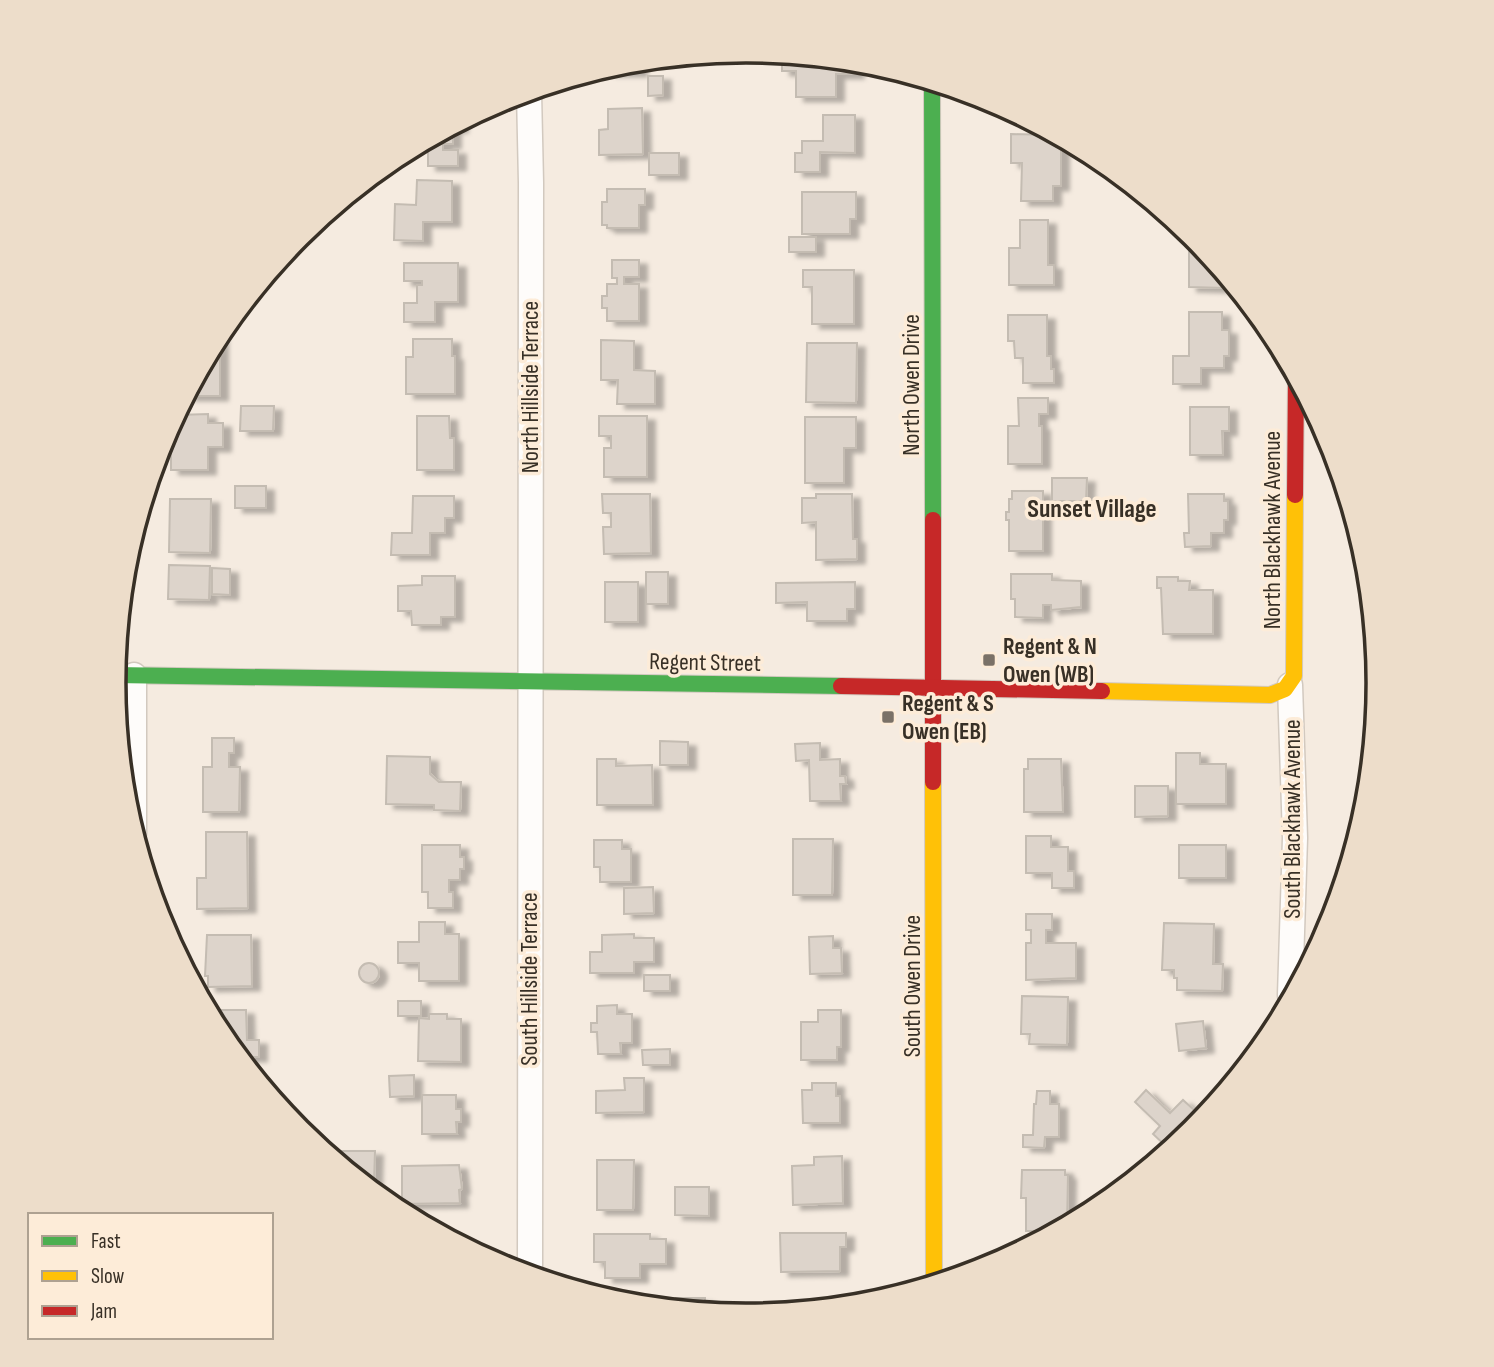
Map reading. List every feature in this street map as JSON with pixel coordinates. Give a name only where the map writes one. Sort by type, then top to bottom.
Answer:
[{"type":"street","name":"North Owen Drive","points":[[932,92],[934,688]]},
{"type":"street","name":"North Hillside Terrace","points":[[528,103],[531,183],[529,682]]},
{"type":"street","name":"North Blackhawk Avenue","points":[[1290,685],[1294,676],[1296,394]]},
{"type":"street","name":"Regent Street","points":[[126,675],[1270,695],[1282,692],[1290,685]]},
{"type":"street","name":"South Hillside Terrace","points":[[529,682],[530,1264]]},
{"type":"street","name":"South Blackhawk Avenue","points":[[1290,685],[1295,838],[1290,982]]},
{"type":"street","name":"South Owen Drive","points":[[934,688],[934,1275]]},
{"type":"building","points":[[782,64],[788,64],[856,74],[836,74],[836,97],[796,97],[796,71],[782,71]]},
{"type":"building","points":[[648,76],[663,76],[663,95],[648,96]]},
{"type":"building","points":[[642,108],[643,154],[599,155],[599,130],[608,129],[608,109]]},
{"type":"building","points":[[823,115],[855,115],[855,153],[820,152],[820,172],[795,172],[795,153],[802,153],[802,141],[823,141]]},
{"type":"building","points":[[1011,134],[1035,135],[1061,149],[1061,186],[1053,186],[1053,201],[1021,201],[1022,163],[1011,163]]},
{"type":"building","points":[[453,138],[453,144],[443,144],[443,150],[458,150],[458,166],[428,166],[428,152]]},
{"type":"building","points":[[649,153],[679,153],[679,175],[649,175]]},
{"type":"building","points":[[417,180],[452,181],[452,222],[423,222],[423,241],[394,240],[395,204],[416,205]]},
{"type":"building","points":[[607,189],[645,189],[645,205],[639,205],[639,228],[607,228],[607,225],[602,225],[602,202],[607,202]]},
{"type":"building","points":[[802,192],[856,192],[856,219],[850,219],[850,234],[802,234]]},
{"type":"building","points":[[1020,220],[1048,220],[1048,265],[1054,265],[1054,285],[1009,285],[1009,248],[1020,248]]},
{"type":"building","points":[[789,237],[816,237],[816,252],[789,252]]},
{"type":"building","points":[[1189,248],[1225,288],[1189,287]]},
{"type":"building","points":[[612,260],[639,260],[639,277],[624,277],[624,284],[639,284],[639,321],[607,321],[607,308],[602,308],[602,296],[607,296],[607,284],[617,284],[617,278],[612,278]]},
{"type":"building","points":[[404,263],[458,263],[458,302],[435,302],[435,322],[404,322],[404,303],[417,303],[417,285],[422,285],[422,281],[404,281]]},
{"type":"building","points":[[803,270],[854,270],[854,324],[812,324],[812,287],[803,287]]},
{"type":"building","points":[[1189,312],[1222,312],[1222,330],[1229,330],[1229,356],[1224,356],[1224,368],[1201,368],[1201,384],[1173,384],[1173,356],[1189,356]]},
{"type":"building","points":[[1008,315],[1047,315],[1047,356],[1051,356],[1054,383],[1023,383],[1023,358],[1015,358],[1014,341],[1008,341]]},
{"type":"building","points":[[413,339],[452,339],[455,394],[406,394],[406,357],[413,357]]},
{"type":"building","points":[[601,340],[634,341],[634,370],[655,371],[655,404],[617,404],[618,380],[601,380]]},
{"type":"building","points":[[807,343],[857,343],[856,403],[806,402]]},
{"type":"building","points":[[220,357],[220,396],[197,396]]},
{"type":"building","points":[[1018,398],[1048,398],[1048,414],[1039,414],[1039,426],[1042,426],[1042,464],[1008,464],[1008,426],[1019,426]]},
{"type":"building","points":[[241,406],[274,406],[273,431],[240,431]]},
{"type":"building","points":[[1190,407],[1229,407],[1229,431],[1222,431],[1223,455],[1190,455]]},
{"type":"building","points":[[208,414],[208,423],[223,423],[223,447],[208,447],[208,470],[171,470],[171,454],[188,415]]},
{"type":"building","points":[[417,416],[449,416],[450,438],[454,438],[454,470],[417,470]]},
{"type":"building","points":[[599,416],[647,416],[647,477],[604,477],[604,448],[611,448],[611,436],[599,436]]},
{"type":"building","points":[[805,417],[856,417],[856,448],[844,448],[844,483],[805,483]]},
{"type":"building","points":[[1052,478],[1087,478],[1086,501],[1052,501]]},
{"type":"building","points":[[235,486],[266,486],[266,508],[235,508]]},
{"type":"building","points":[[1012,491],[1043,491],[1043,551],[1009,551],[1009,520],[1006,520],[1006,512],[1009,512]]},
{"type":"building","points":[[602,494],[650,494],[651,553],[604,554],[603,527],[611,527],[611,513],[603,513]]},
{"type":"building","points":[[816,494],[852,494],[853,539],[857,539],[857,559],[816,560],[816,522],[802,523],[802,498],[816,498]]},
{"type":"building","points":[[1188,494],[1224,494],[1224,501],[1228,501],[1228,520],[1224,520],[1224,533],[1211,533],[1211,546],[1185,547],[1184,533],[1189,533]]},
{"type":"building","points":[[413,496],[454,496],[454,518],[445,518],[445,533],[430,533],[430,555],[391,555],[392,533],[412,533]]},
{"type":"building","points":[[170,499],[211,499],[210,553],[169,552]]},
{"type":"building","points":[[169,565],[210,566],[209,600],[168,599]]},
{"type":"building","points":[[212,568],[230,569],[230,595],[212,594]]},
{"type":"building","points":[[646,572],[668,572],[668,604],[646,604]]},
{"type":"building","points":[[1011,574],[1052,574],[1052,580],[1081,581],[1081,607],[1051,610],[1051,605],[1043,605],[1043,618],[1015,617],[1015,599],[1011,599]]},
{"type":"building","points":[[422,576],[455,576],[455,617],[441,617],[441,625],[412,625],[411,611],[398,611],[398,586],[422,585]]},
{"type":"building","points":[[1157,577],[1178,577],[1178,581],[1190,581],[1189,590],[1213,590],[1213,634],[1163,634],[1161,588],[1157,588]]},
{"type":"building","points":[[605,582],[638,582],[638,622],[605,622]]},
{"type":"building","points":[[855,582],[855,609],[847,609],[847,621],[807,621],[807,602],[776,603],[776,583]]},
{"type":"building","points":[[212,738],[234,738],[234,753],[229,753],[229,767],[240,767],[239,812],[203,812],[203,767],[212,767]]},
{"type":"building","points":[[660,741],[688,742],[688,765],[660,765]]},
{"type":"building","points":[[820,743],[820,760],[840,759],[840,776],[845,776],[846,784],[840,784],[841,801],[810,801],[809,760],[796,761],[795,744]]},
{"type":"building","points":[[1176,753],[1200,753],[1200,764],[1226,764],[1226,804],[1176,804]]},
{"type":"building","points":[[387,756],[430,757],[430,774],[439,782],[461,782],[460,811],[434,810],[434,805],[386,804]]},
{"type":"building","points":[[597,759],[616,759],[616,766],[652,765],[653,805],[597,805]]},
{"type":"building","points":[[1028,759],[1061,759],[1063,812],[1024,812],[1024,769],[1028,769]]},
{"type":"building","points":[[1135,786],[1168,786],[1168,816],[1135,817]]},
{"type":"building","points":[[206,832],[247,832],[248,908],[197,909],[197,878],[206,878]]},
{"type":"building","points":[[1026,836],[1051,836],[1051,847],[1068,847],[1068,871],[1074,871],[1074,888],[1052,888],[1052,873],[1026,873]]},
{"type":"building","points":[[793,839],[833,839],[832,895],[793,895]]},
{"type":"building","points":[[594,840],[622,840],[622,849],[631,849],[631,882],[600,882],[600,867],[594,867]]},
{"type":"building","points":[[422,845],[460,845],[464,869],[460,869],[460,880],[449,880],[449,892],[453,892],[453,908],[428,908],[428,892],[422,892]]},
{"type":"building","points":[[1179,845],[1226,845],[1226,878],[1179,878]]},
{"type":"building","points":[[653,887],[654,913],[624,914],[624,888]]},
{"type":"building","points":[[1026,914],[1052,914],[1052,930],[1046,930],[1046,943],[1076,943],[1076,978],[1026,980],[1026,943],[1031,943],[1031,930],[1026,930]]},
{"type":"building","points":[[419,922],[445,922],[445,934],[459,934],[459,981],[419,981],[419,963],[398,963],[398,942],[419,942]]},
{"type":"building","points":[[1164,923],[1214,924],[1213,964],[1223,964],[1222,991],[1177,990],[1174,970],[1162,970]]},
{"type":"building","points":[[634,934],[634,938],[654,938],[654,962],[634,962],[634,973],[590,973],[590,952],[602,952],[602,935]]},
{"type":"building","points":[[207,935],[251,935],[252,986],[208,987],[208,976],[205,976]]},
{"type":"building","points":[[833,936],[833,948],[841,948],[842,973],[810,974],[809,937]]},
{"type":"building","points":[[369,963],[376,966],[379,973],[376,980],[369,983],[362,980],[359,973],[362,966]]},
{"type":"building","points":[[644,975],[670,975],[670,991],[644,991]]},
{"type":"building","points":[[1022,996],[1068,997],[1067,1045],[1029,1044],[1030,1034],[1021,1034]]},
{"type":"building","points":[[398,1001],[421,1001],[421,1016],[398,1016]]},
{"type":"building","points":[[617,1005],[617,1014],[632,1014],[632,1043],[620,1043],[621,1054],[598,1054],[597,1032],[591,1032],[591,1023],[597,1023],[597,1006]]},
{"type":"building","points":[[220,1010],[246,1010],[247,1040],[259,1040],[259,1057],[252,1057]]},
{"type":"building","points":[[818,1010],[841,1010],[841,1047],[837,1047],[837,1060],[801,1060],[801,1022],[818,1022]]},
{"type":"building","points":[[429,1014],[447,1014],[447,1019],[461,1019],[461,1062],[418,1061],[419,1018],[429,1019]]},
{"type":"building","points":[[1203,1021],[1206,1048],[1179,1051],[1176,1024]]},
{"type":"building","points":[[670,1049],[670,1065],[643,1065],[642,1050]]},
{"type":"building","points":[[414,1075],[414,1096],[390,1097],[389,1076]]},
{"type":"building","points":[[624,1078],[644,1078],[644,1112],[596,1113],[596,1091],[625,1090]]},
{"type":"building","points":[[812,1083],[836,1083],[836,1096],[840,1096],[840,1123],[803,1123],[802,1090],[812,1090]]},
{"type":"building","points":[[1146,1090],[1170,1113],[1183,1100],[1196,1112],[1163,1143],[1153,1134],[1160,1126],[1135,1102]]},
{"type":"building","points":[[1037,1091],[1050,1091],[1050,1104],[1059,1104],[1059,1137],[1045,1137],[1044,1148],[1023,1147],[1023,1135],[1033,1135]]},
{"type":"building","points":[[422,1095],[456,1095],[456,1109],[461,1109],[461,1122],[456,1122],[457,1134],[422,1134]]},
{"type":"building","points":[[375,1151],[374,1180],[369,1176],[341,1153]]},
{"type":"building","points":[[842,1156],[843,1203],[793,1205],[792,1166],[814,1165],[814,1157]]},
{"type":"building","points":[[597,1160],[634,1160],[633,1210],[597,1210]]},
{"type":"building","points":[[459,1165],[462,1189],[459,1190],[460,1203],[410,1204],[402,1199],[402,1166]]},
{"type":"building","points":[[1022,1170],[1065,1170],[1065,1175],[1068,1175],[1067,1215],[1038,1231],[1026,1231],[1026,1198],[1021,1198]]},
{"type":"building","points":[[675,1187],[709,1187],[709,1216],[675,1215]]},
{"type":"building","points":[[780,1233],[846,1233],[846,1247],[840,1247],[840,1271],[781,1272]]},
{"type":"building","points":[[594,1234],[650,1234],[650,1239],[666,1239],[666,1264],[640,1264],[640,1278],[605,1278],[605,1262],[594,1262]]},
{"type":"building","points":[[705,1298],[705,1303],[676,1300]]},
{"type":"traffic: fast","points":[[932,92],[933,520]]},
{"type":"traffic: fast","points":[[126,675],[841,686]]},
{"type":"traffic: slow","points":[[1102,691],[1270,695],[1285,689],[1294,676],[1295,495]]},
{"type":"traffic: slow","points":[[933,782],[934,1275]]},
{"type":"traffic: jam","points":[[1295,495],[1296,394]]},
{"type":"traffic: jam","points":[[933,520],[933,782]]},
{"type":"traffic: jam","points":[[841,686],[1102,691]]},
{"type":"place","name":"Regent & N Owen (WB)","points":[[989,660]]},
{"type":"place","name":"Regent & S Owen (EB)","points":[[888,717]]},
{"type":"district","name":"Sunset Village","points":[[1092,508]]}]
